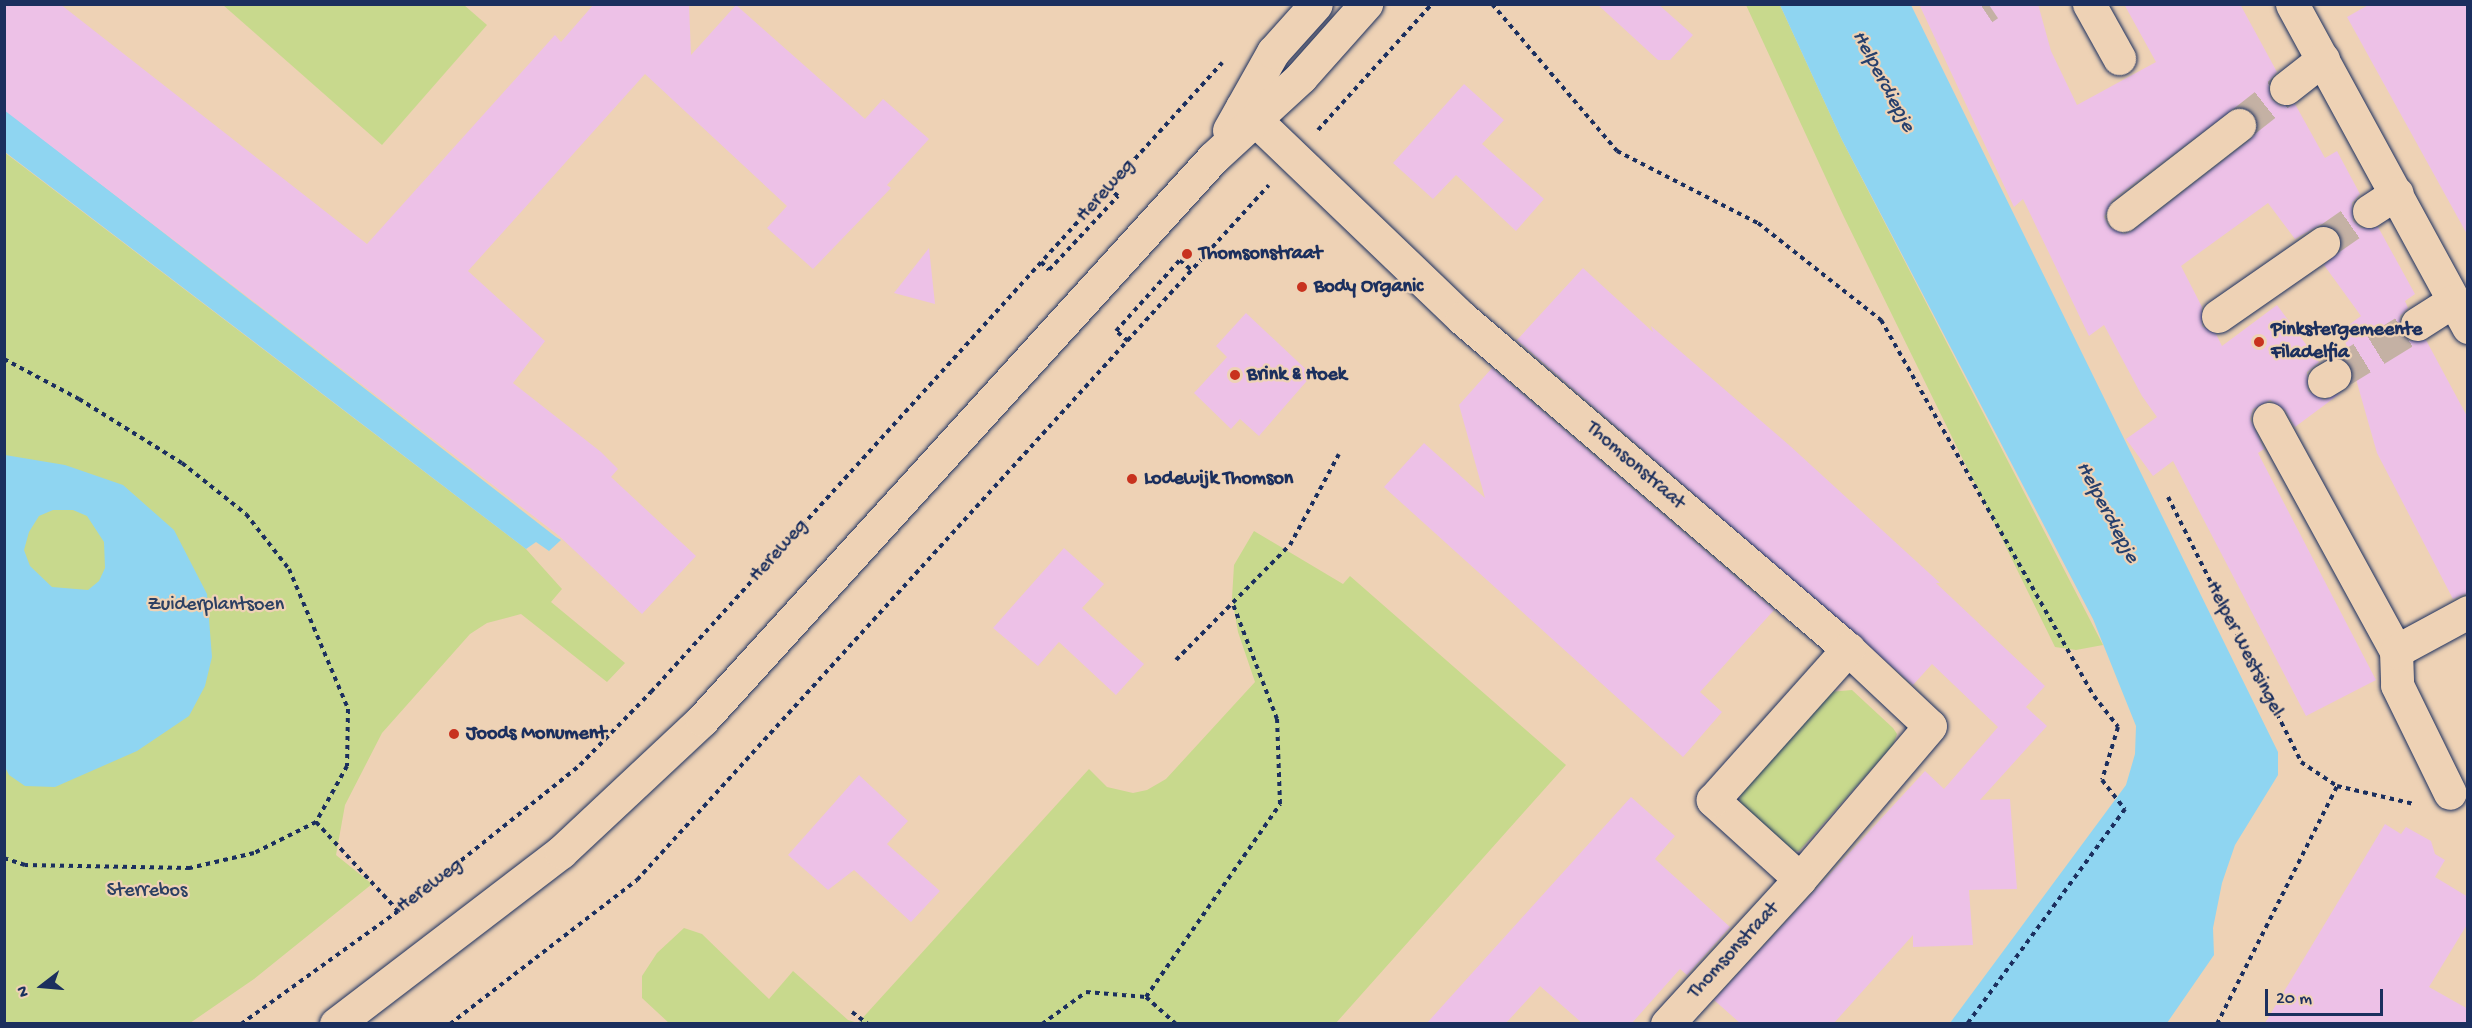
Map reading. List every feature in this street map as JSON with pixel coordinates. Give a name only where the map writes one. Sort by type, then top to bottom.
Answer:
[{"type":"street","points":[[1249,113],[1273,52],[1316,4]]},
{"type":"street","points":[[336,1023],[488,911],[561,852],[702,720],[1213,158],[1249,113],[1300,77],[1366,4]]},
{"type":"street","points":[[2089,4],[2119,58]]},
{"type":"street","points":[[2292,4],[2397,193],[2460,314],[2417,324]]},
{"type":"street","points":[[2286,88],[2323,59]]},
{"type":"street","name":"Thomsonstraat","points":[[1249,113],[1462,318],[1848,649],[1930,726],[1800,879],[1667,1023]]},
{"type":"street","points":[[2123,215],[2239,125]]},
{"type":"street","points":[[2369,211],[2397,193]]},
{"type":"street","points":[[2218,316],[2323,243]]},
{"type":"street","points":[[2269,419],[2396,651],[2397,685],[2439,800]]},
{"type":"street","points":[[2396,651],[2468,612]]},
{"type":"street","points":[[1800,879],[1713,801],[1848,649]]},
{"type":"path","points":[[450,1023],[637,880],[1432,4]]},
{"type":"path","points":[[1492,4],[1617,151],[1758,223],[1881,320],[2094,696],[2118,726],[2102,780],[2125,809],[1967,1023]]},
{"type":"path","name":"Hereweg","points":[[241,1023],[398,911],[580,765],[1226,58]]},
{"type":"path","points":[[1041,262],[1049,270],[1118,196],[1108,188]]},
{"type":"path","points":[[1128,341],[1116,331],[1180,260],[1191,270]]},
{"type":"path","points":[[4,359],[182,463],[246,514],[289,569],[348,709],[347,766],[316,822],[254,853],[190,868],[25,866],[4,858]]},
{"type":"path","points":[[1176,660],[1290,545],[1339,454]]},
{"type":"path","name":"Helper Westsingel","points":[[2168,498],[2301,762],[2337,786],[2439,800]]},
{"type":"path","points":[[1146,997],[1280,804],[1277,718],[1232,602]]},
{"type":"path","points":[[2217,1023],[2337,786]]},
{"type":"path","points":[[316,822],[398,911]]},
{"type":"path","points":[[1042,1023],[1086,992],[1146,997],[1176,1023]]},
{"type":"path","points":[[852,1012],[868,1023]]},
{"type":"green space","points":[[223,5],[464,5],[487,25],[382,145]]},
{"type":"green space","points":[[1746,5],[1780,5],[1842,140],[2103,645],[2076,650],[2055,647],[1843,215]]},
{"type":"green space","name":"Sterrebos","points":[[4,152],[526,549],[562,589],[551,602],[625,663],[607,682],[521,614],[487,623],[470,634],[382,733],[345,805],[336,855],[372,884],[254,979],[190,1023],[5,1023]]},
{"type":"green space","points":[[1254,531],[1343,584],[1350,576],[1566,765],[1336,1023],[670,1024],[642,998],[642,976],[657,953],[684,928],[702,934],[769,999],[793,971],[848,1020],[858,1023],[1089,769],[1107,787],[1133,793],[1147,790],[1166,779],[1255,682],[1238,632],[1232,598],[1234,565]]},
{"type":"green space","points":[[1852,690],[1893,728],[1897,734],[1893,745],[1799,851],[1783,853],[1746,817],[1740,801],[1741,788],[1830,692]]},
{"type":"water","name":"Helperdiepje","points":[[1780,5],[1911,5],[2278,752],[2278,775],[2235,845],[2222,883],[2213,928],[2214,955],[2167,1023],[1950,1023],[2126,785],[2135,754],[2136,726],[2093,619],[1842,140]]},
{"type":"water","points":[[4,109],[561,540],[549,551],[536,542],[526,549],[5,152]]},
{"type":"water","points":[[5,455],[65,465],[123,485],[174,530],[207,594],[212,657],[205,686],[189,716],[137,751],[55,787],[25,786],[9,775],[5,767]],"holes":[[[53,510],[73,510],[87,516],[104,542],[105,568],[99,581],[88,590],[52,587],[30,566],[24,550],[29,532],[39,516]]]},
{"type":"building","points":[[4,4],[60,4],[367,244],[555,35],[561,42],[594,4],[689,4],[691,55],[736,5],[865,119],[883,99],[929,139],[887,185],[891,188],[813,269],[767,228],[787,206],[645,74],[468,271],[545,341],[513,383],[601,452],[618,469],[611,477],[696,556],[642,614],[558,535],[4,110]]},
{"type":"building","points":[[1597,4],[1658,4],[1693,35],[1670,60],[1658,60]]},
{"type":"building","points":[[1919,4],[2038,4],[2051,51],[2077,105],[2156,62],[2124,4],[2240,4],[2277,72],[2268,82],[2271,99],[2280,106],[2295,104],[2325,158],[2337,151],[2360,194],[2352,203],[2353,221],[2361,228],[2378,227],[2415,294],[2405,301],[2408,308],[2400,316],[2401,334],[2409,341],[2426,340],[2468,418],[2468,593],[2453,599],[2377,453],[2342,330],[2361,316],[2324,265],[2340,250],[2338,232],[2321,224],[2295,239],[2268,203],[2181,266],[2202,307],[2202,326],[2216,334],[2222,346],[2277,305],[2319,362],[2307,372],[2308,391],[2324,400],[2342,392],[2295,427],[2285,410],[2270,400],[2253,409],[2250,419],[2264,449],[2258,453],[2376,680],[2306,716],[2173,461],[2153,476],[2126,439],[2157,417],[2142,396],[2104,325],[2089,336],[2023,199],[2014,207]],"holes":[[[2236,107],[2254,114],[2257,132],[2250,140],[2134,230],[2125,234],[2109,227],[2104,217],[2112,200]]]},
{"type":"building","points":[[2370,4],[2468,4],[2468,236],[2347,17]]},
{"type":"building","points":[[1464,84],[1504,120],[1482,144],[1544,199],[1516,231],[1456,175],[1433,199],[1393,163]]},
{"type":"building","points":[[929,248],[935,304],[894,293]]},
{"type":"building","points":[[1583,268],[1653,332],[1651,326],[1789,445],[1940,583],[1936,583],[2045,686],[2026,707],[2047,726],[1980,800],[2010,799],[2017,889],[1969,890],[1973,945],[1913,947],[1913,935],[1834,1023],[1740,1023],[1714,1000],[1925,771],[1944,789],[1998,727],[1932,664],[1913,685],[1517,340]]},
{"type":"building","points":[[1246,313],[1312,375],[1259,436],[1240,419],[1231,429],[1194,393],[1227,357],[1216,346]]},
{"type":"building","points":[[1492,368],[1774,610],[1700,692],[1722,712],[1683,757],[1384,487],[1424,443],[1485,498],[1459,405]]},
{"type":"building","points":[[1064,548],[1104,584],[1082,608],[1144,664],[1116,695],[1059,642],[1038,666],[993,628]]},
{"type":"building","points":[[859,775],[908,821],[887,844],[940,891],[911,922],[854,870],[828,890],[788,855]]},
{"type":"building","points":[[1631,797],[1675,836],[1655,859],[1730,927],[1687,975],[1680,969],[1632,1023],[1582,1023],[1540,986],[1506,1023],[1427,1023]]},
{"type":"building","points":[[2385,824],[2401,834],[2406,827],[2431,841],[2435,854],[2445,860],[2435,877],[2468,897],[2468,923],[2429,987],[2468,1009],[2468,1023],[2265,1023]]},
{"type":"tunnel","points":[[1983,8],[1989,4]]},
{"type":"tunnel","points":[[2239,125],[2286,88]]},
{"type":"tunnel","points":[[2323,243],[2369,211]]},
{"type":"tunnel","points":[[2334,375],[2417,324]]},
{"type":"place","name":"Thomsonstraat","points":[[1187,254]]},
{"type":"place","name":"Body Organic","points":[[1302,287]]},
{"type":"place","name":"Pinkstergemeente Filadelfia","points":[[2259,342]]},
{"type":"place","name":"Brink & Hoek","points":[[1235,375]]},
{"type":"place","name":"Lodewijk Thomson","points":[[1132,479]]},
{"type":"place","name":"Joods Monument","points":[[454,734]]},
{"type":"park label","name":"Zuiderplantsoen","points":[[216,605]]}]
